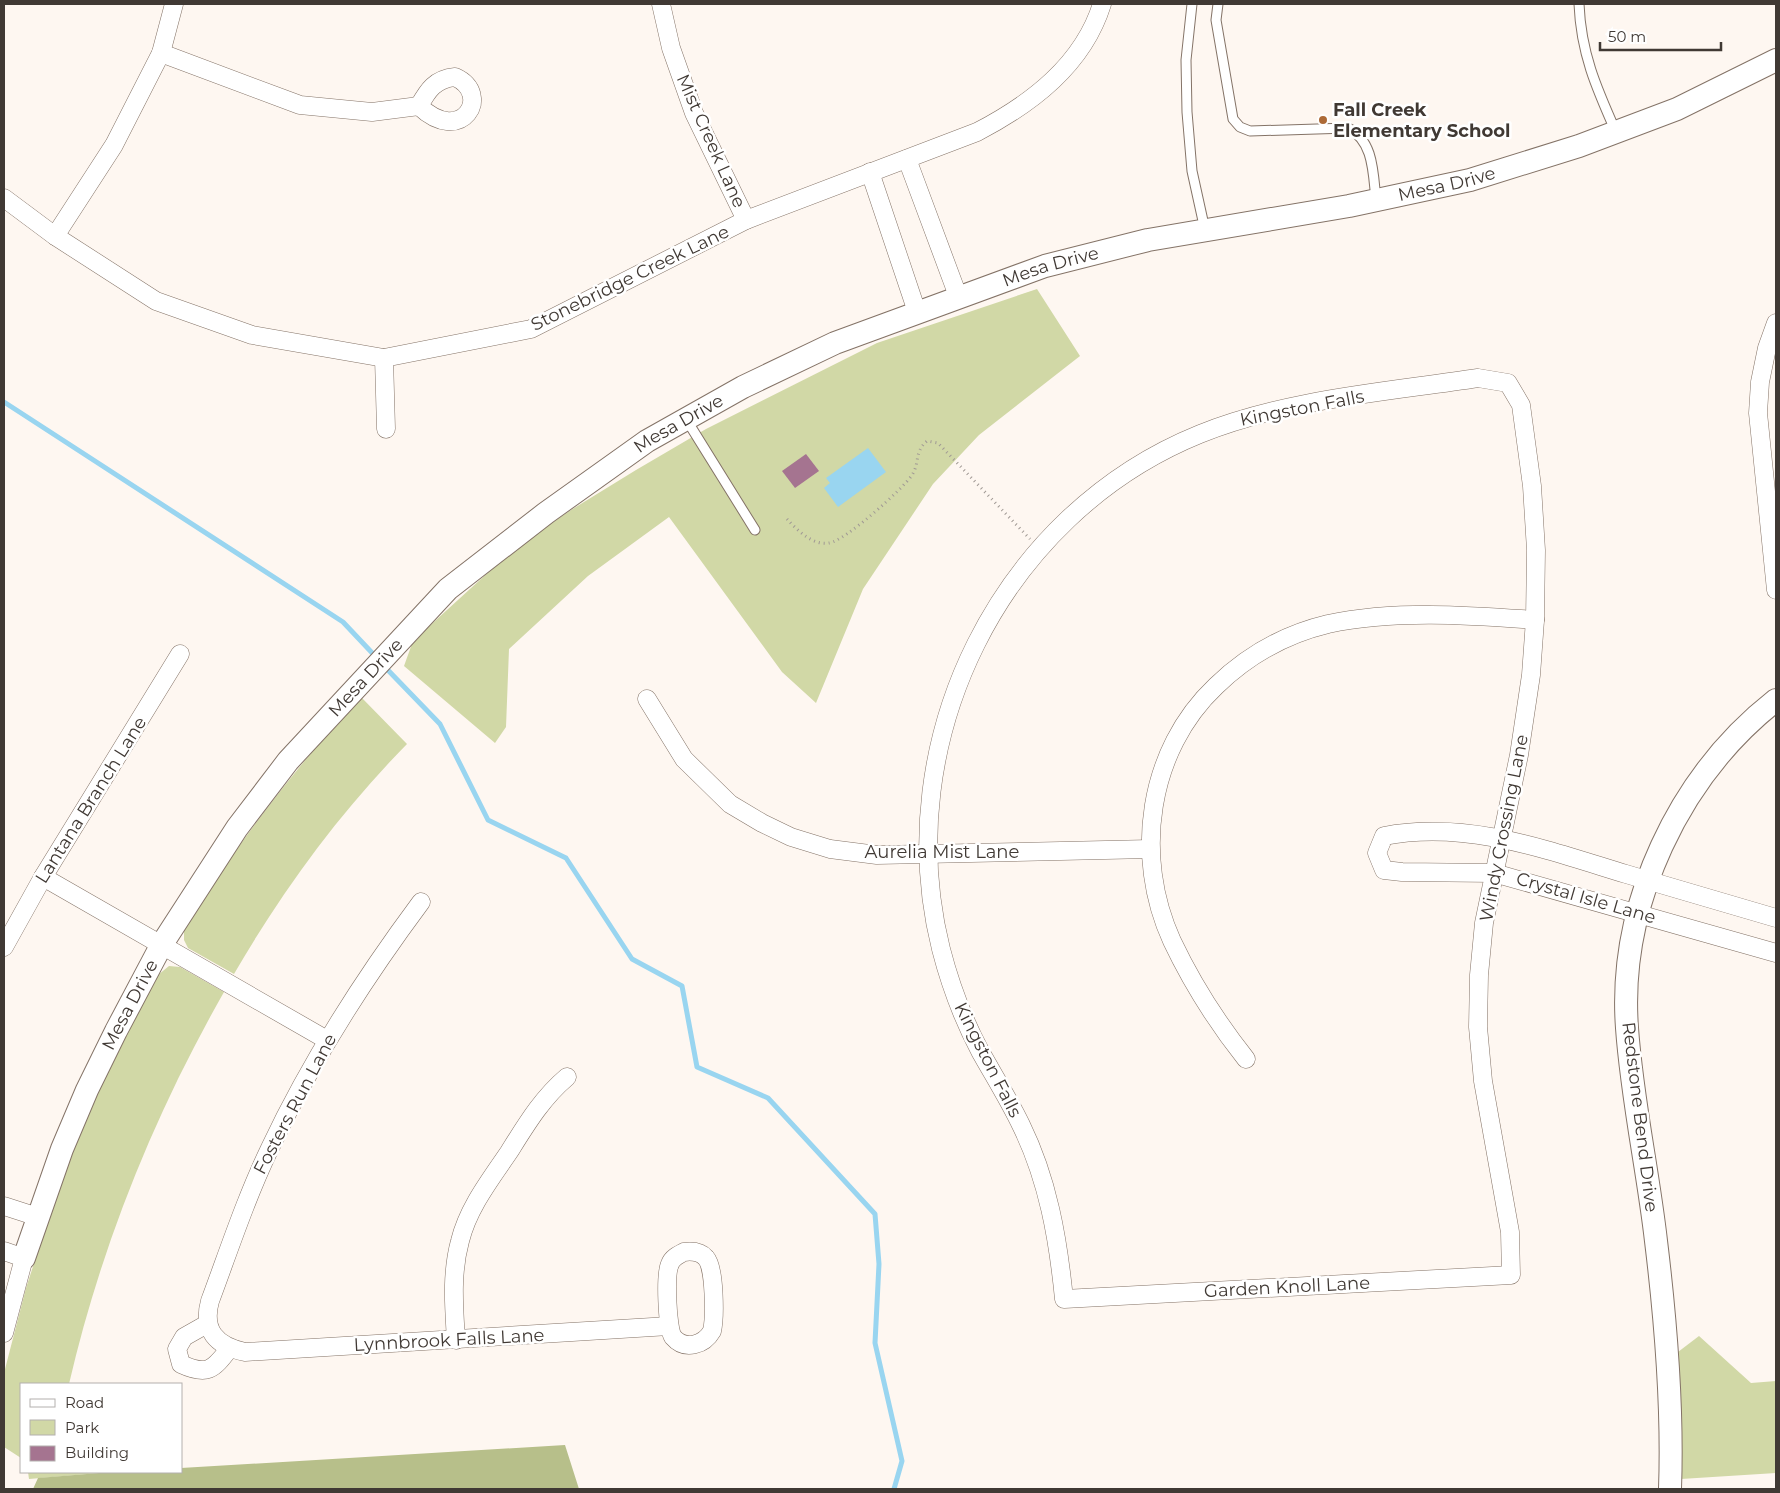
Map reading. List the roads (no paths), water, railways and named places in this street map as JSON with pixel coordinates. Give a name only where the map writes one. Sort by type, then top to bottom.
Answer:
[{"type":"street","points":[[55,236],[114,145],[161,53],[174,4]]},
{"type":"street","name":"Mist Creek Lane","points":[[661,4],[671,48],[694,113],[746,220]]},
{"type":"street","name":"Stonebridge Creek Lane","points":[[4,198],[55,236],[156,301],[252,335],[384,358],[531,329],[746,220],[977,132],[1008,116],[1039,94],[1064,70],[1084,40],[1102,4]]},
{"type":"street","points":[[161,53],[300,104],[372,112],[420,106]]},
{"type":"street","name":"Mesa Drive","points":[[4,1333],[14,1254],[38,1217],[62,1150],[87,1090],[162,944],[237,828],[288,761],[401,637],[448,589],[546,513],[646,441],[743,387],[835,343],[958,296],[1045,266],[1148,240],[1376,200],[1470,180],[1578,146],[1677,109],[1776,60]]},
{"type":"street","points":[[907,159],[958,296]]},
{"type":"street","points":[[870,172],[917,312]]},
{"type":"street","points":[[1776,323],[1767,348],[1760,382],[1758,413],[1773,513],[1776,590]]},
{"type":"street","points":[[384,358],[386,429]]},
{"type":"street","name":"Kingston Falls","points":[[1064,1299],[1058,1240],[1045,1182],[1022,1125],[978,1048],[958,1003],[941,949],[931,898],[929,808],[936,759],[948,711],[961,674],[983,628],[1008,587],[1038,548],[1111,484],[1155,456],[1198,435],[1245,418],[1298,406],[1478,378],[1508,383]]},
{"type":"street","name":"Windy Crossing Lane","points":[[1508,383],[1521,405],[1532,486],[1536,550],[1535,620],[1531,675],[1519,755],[1500,838],[1484,923],[1479,975],[1478,1027],[1483,1080],[1510,1232],[1511,1275]]},
{"type":"street","points":[[1246,1059],[1223,1030],[1172,941],[1155,884],[1150,849],[1152,818],[1158,782],[1173,742],[1199,702],[1236,666],[1277,642],[1327,624],[1389,616],[1469,615],[1535,620]]},
{"type":"street","name":"Lantana Branch Lane","points":[[4,947],[43,876],[180,654]]},
{"type":"street","name":"Aurelia Mist Lane","points":[[647,699],[684,759],[730,804],[791,837],[830,849],[877,855],[1150,849]]},
{"type":"street","name":"Redstone Bend Drive","points":[[1670,1489],[1670,1426],[1663,1301],[1627,1026],[1628,978],[1638,913],[1647,880],[1686,799],[1716,758],[1752,718],[1776,700]]},
{"type":"street","name":"Crystal Isle Lane","points":[[1776,918],[1541,848],[1466,832],[1413,831],[1384,836],[1377,852],[1384,870],[1402,872],[1494,873],[1776,953]]},
{"type":"street","points":[[43,876],[327,1040]]},
{"type":"street","name":"Fosters Run Lane","points":[[217,1337],[207,1313],[210,1301],[250,1192],[270,1147],[327,1040],[377,962],[421,902]]},
{"type":"street","points":[[456,1340],[454,1274],[460,1240],[466,1223],[482,1192],[543,1100],[566,1077]]},
{"type":"street","points":[[4,1206],[38,1217]]},
{"type":"street","points":[[684,1252],[697,1252],[706,1258],[711,1267],[712,1331],[704,1341],[691,1345],[678,1341],[674,1337],[670,1326],[668,1278],[670,1264],[678,1255],[684,1252]]},
{"type":"street","name":"Garden Knoll Lane","points":[[1064,1299],[1511,1275]]},
{"type":"street","name":"Lynnbrook Falls Lane","points":[[217,1337],[245,1352],[670,1326]]},
{"type":"street","points":[[184,1337],[217,1337],[215,1367],[198,1372],[181,1364],[177,1349],[184,1337]]},
{"type":"lane","points":[[1192,4],[1186,60],[1187,112],[1192,171],[1205,230]]},
{"type":"lane","points":[[1218,4],[1216,20],[1233,119],[1240,127],[1250,131],[1348,128],[1359,134],[1367,144],[1376,200]]},
{"type":"lane","points":[[1579,4],[1580,29],[1592,77],[1616,132]]},
{"type":"lane","points":[[686,419],[755,530]]},
{"type":"water","points":[[868,448],[886,472],[838,507],[824,488],[830,483],[826,478]]},
{"type":"waterway","points":[[4,402],[343,622],[376,657]]},
{"type":"waterway","points":[[383,665],[440,724],[488,820],[566,858],[632,959],[682,986],[697,1067],[768,1098],[875,1214],[879,1264],[875,1343],[902,1461],[894,1489]]},
{"type":"place","name":"Fall Creek Elementary School","points":[[1323,120]]}]
